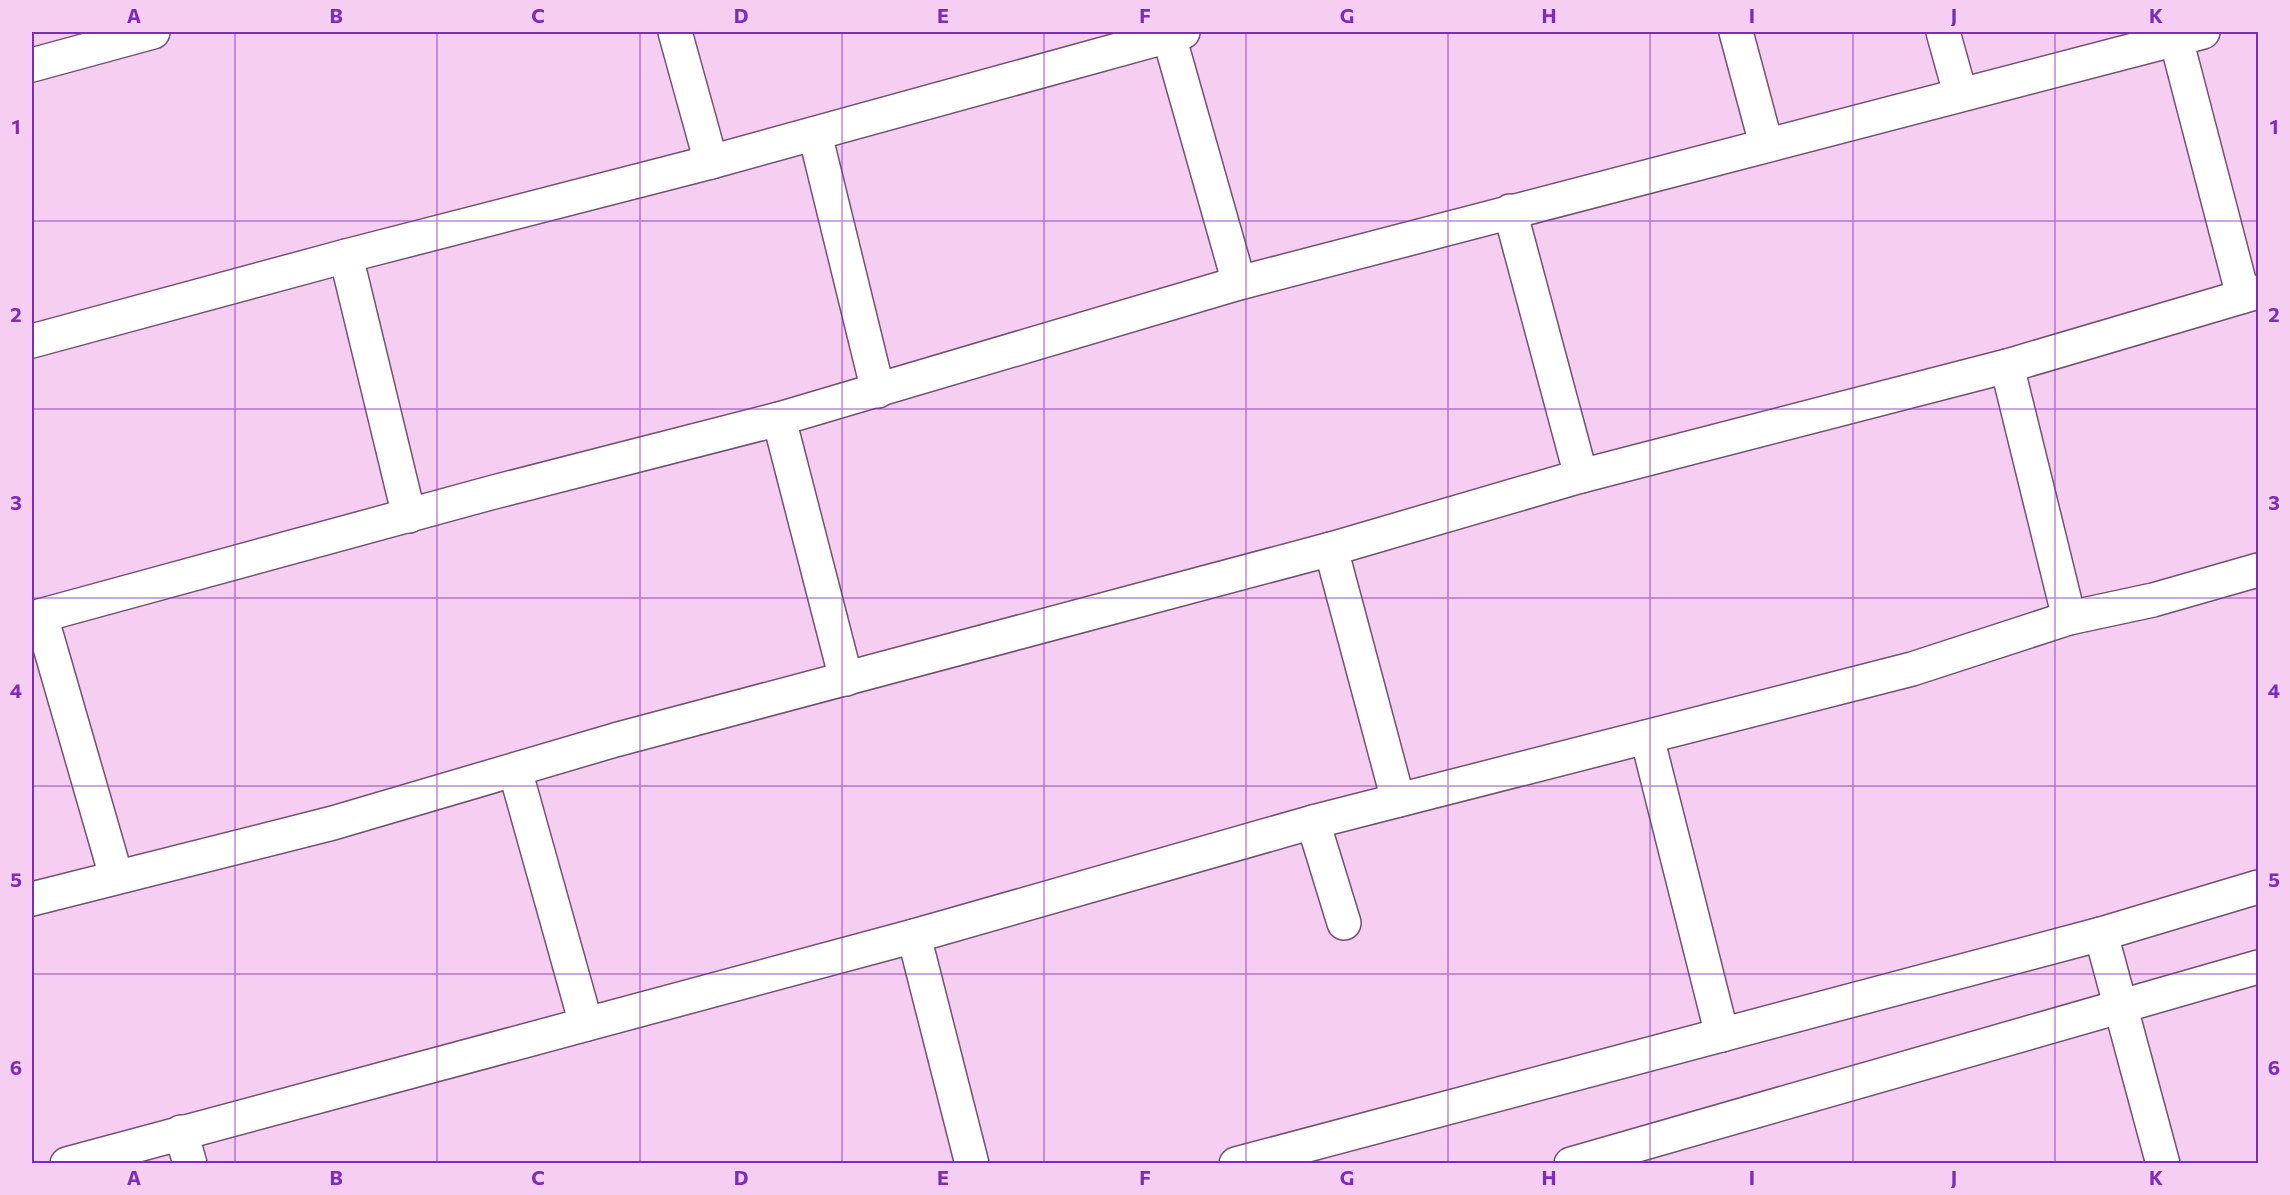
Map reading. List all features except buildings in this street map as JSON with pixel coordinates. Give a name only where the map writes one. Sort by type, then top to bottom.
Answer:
[{"type":"street","points":[[675,32],[711,162]]},
{"type":"street","points":[[1736,32],[1767,144]]},
{"type":"street","points":[[1943,32],[1960,93]]},
{"type":"street","points":[[32,65],[134,34]]},
{"type":"street","points":[[32,341],[346,256],[711,162],[1176,34],[1239,283]]},
{"type":"street","points":[[32,899],[333,823],[615,740],[1331,549],[1581,476],[2007,366],[2251,294],[2189,35],[1239,283],[779,419],[36,617],[116,876]]},
{"type":"street","points":[[815,134],[878,391]]},
{"type":"street","points":[[1509,211],[1581,476]]},
{"type":"street","points":[[346,256],[409,516]]},
{"type":"street","points":[[2007,366],[2069,618]]},
{"type":"street","points":[[779,419],[846,679]]},
{"type":"street","points":[[1331,549],[1398,800]]},
{"type":"street","points":[[67,1164],[914,936],[1313,822],[1912,669],[2069,618],[2152,600],[2259,570]]},
{"type":"street","points":[[1647,737],[1722,1035]]},
{"type":"street","points":[[515,770],[586,1024]]},
{"type":"street","points":[[1313,822],[1344,923]]},
{"type":"street","points":[[1236,1164],[2101,934],[2259,887]]},
{"type":"street","points":[[2101,934],[2163,1164]]},
{"type":"street","points":[[914,936],[972,1164]]},
{"type":"street","points":[[1571,1164],[1864,1078],[2259,967]]},
{"type":"street","points":[[181,1132],[190,1164]]}]
